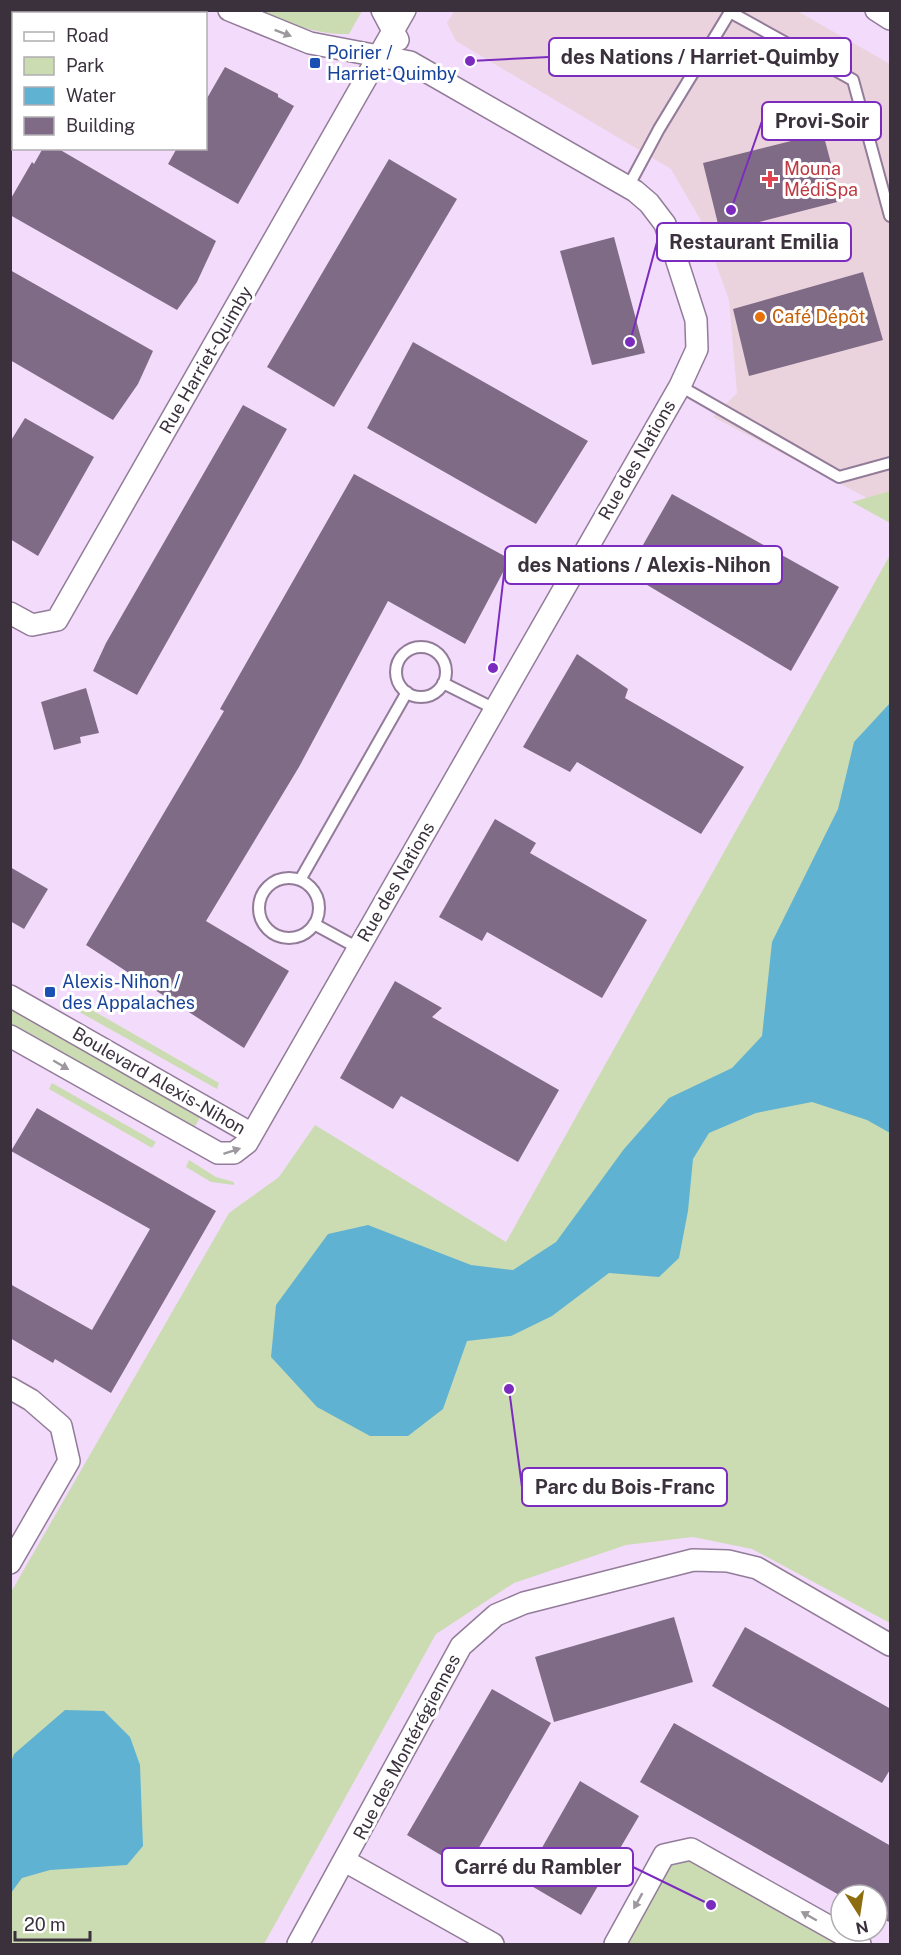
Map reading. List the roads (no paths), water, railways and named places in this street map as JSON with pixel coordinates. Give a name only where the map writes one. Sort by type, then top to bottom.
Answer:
[{"type":"street","points":[[229,10],[310,43],[410,62]]},
{"type":"street","points":[[382,10],[410,62]]},
{"type":"street","name":"Rue Harriet-Quimby","points":[[10,613],[32,625],[57,620],[405,10]]},
{"type":"street","name":"Rue des Nations","points":[[252,1134],[680,386],[697,349],[696,320],[665,224],[649,203],[628,187],[410,62]]},
{"type":"street","name":"Boulevard Alexis-Nihon","points":[[10,996],[252,1134],[247,1143],[234,1153],[218,1154],[10,1036]]},
{"type":"street","points":[[10,1388],[31,1400],[61,1426],[69,1461],[10,1563]]},
{"type":"street","name":"Rue des Montérégiennes","points":[[298,1944],[461,1646],[496,1615],[524,1603],[693,1560],[728,1561],[757,1568],[891,1645]]},
{"type":"street","points":[[615,1944],[664,1855],[691,1849],[860,1944]]},
{"type":"street","points":[[345,1861],[493,1944]]},
{"type":"lane","points":[[628,187],[659,129],[730,12],[853,81],[891,216]]},
{"type":"lane","points":[[680,386],[839,477],[891,463]]},
{"type":"lane","points":[[416,647],[424,647],[439,653],[446,667],[444,683],[438,690],[423,697],[407,692],[397,679],[396,671],[402,656],[416,647]]},
{"type":"lane","points":[[444,683],[495,709]]},
{"type":"lane","points":[[300,880],[407,692]]},
{"type":"lane","points":[[286,878],[300,880],[312,890],[317,898],[319,908],[314,924],[305,934],[286,938],[268,930],[259,913],[262,894],[268,886],[286,878]]},
{"type":"lane","points":[[314,924],[358,948]]},
{"type":"water","points":[[890,703],[890,1133],[867,1120],[812,1102],[756,1113],[709,1133],[693,1159],[688,1211],[679,1258],[659,1277],[609,1273],[552,1316],[511,1336],[467,1341],[443,1409],[408,1436],[370,1436],[317,1407],[271,1357],[276,1305],[328,1234],[368,1225],[471,1265],[513,1270],[556,1242],[624,1149],[669,1098],[732,1068],[762,1036],[772,942],[838,809],[854,742]]},
{"type":"water","points":[[65,1710],[104,1711],[130,1737],[140,1765],[143,1846],[127,1865],[50,1870],[22,1878],[11,1893],[11,1762],[14,1754]]},
{"type":"place","name":"des Nations / Harriet-Quimby","points":[[470,61]]},
{"type":"place","name":"Poirier / Harriet-Quimby","points":[[315,63]]},
{"type":"place","name":"Mouna MédiSpa","points":[[770,179]]},
{"type":"place","name":"Provi-Soir","points":[[731,210]]},
{"type":"place","name":"Café Dépôt","points":[[760,317]]},
{"type":"place","name":"Restaurant Emilia","points":[[630,342]]},
{"type":"place","name":"des Nations / Alexis-Nihon","points":[[493,668]]},
{"type":"place","name":"Alexis-Nihon / des Appalaches","points":[[50,992]]},
{"type":"place","name":"Parc du Bois-Franc","points":[[509,1389]]},
{"type":"place","name":"Carré du Rambler","points":[[711,1905]]}]
